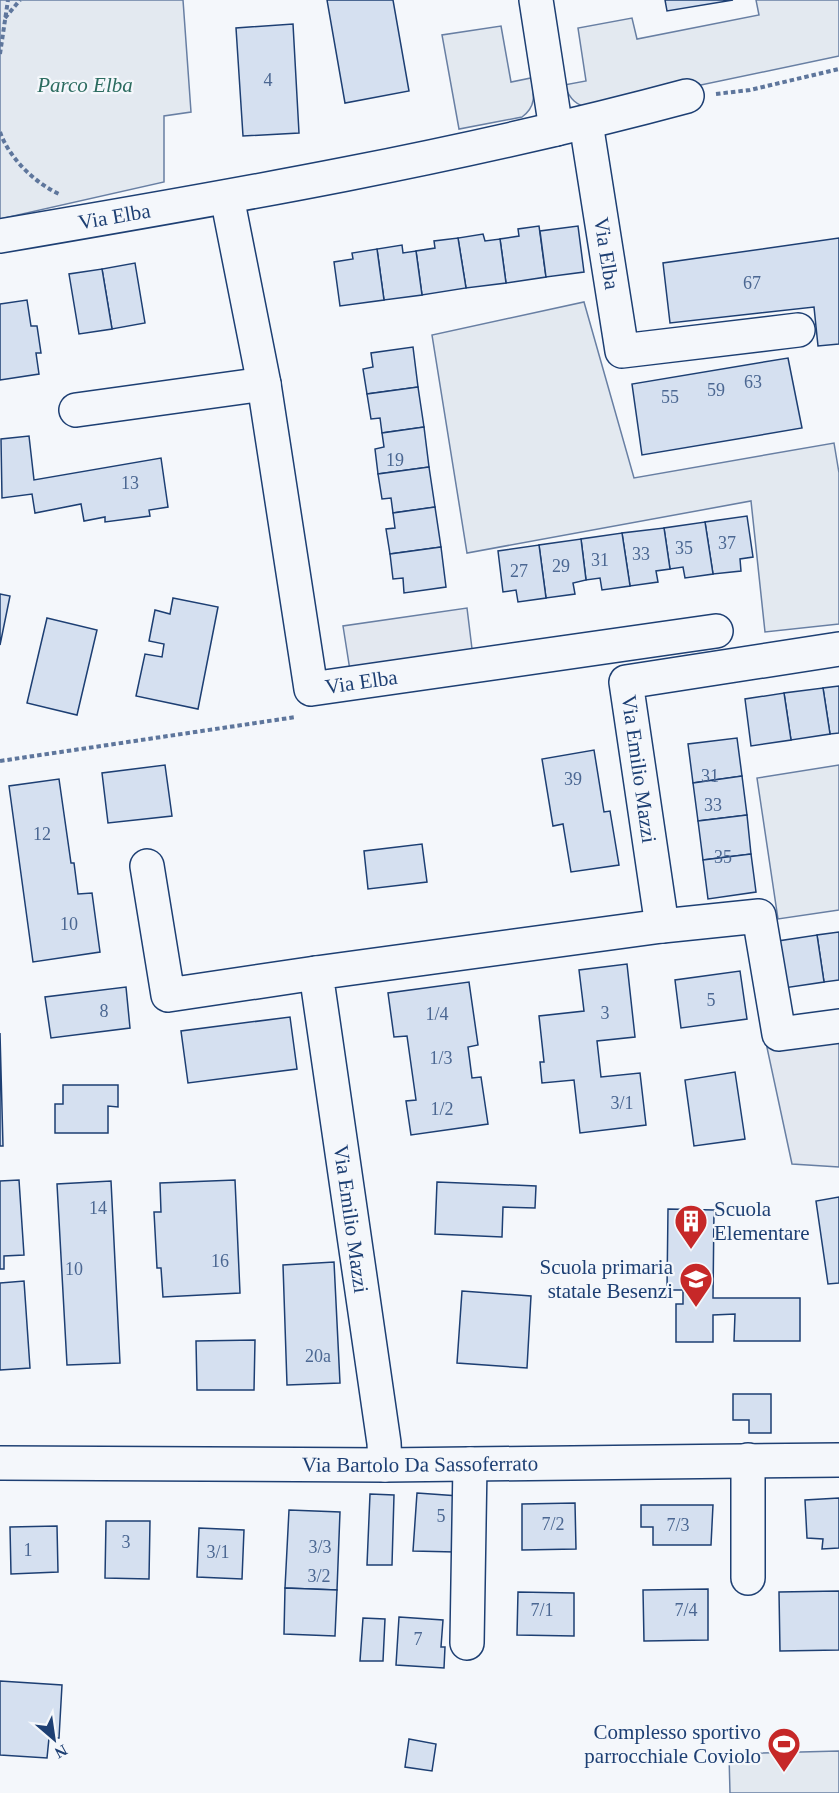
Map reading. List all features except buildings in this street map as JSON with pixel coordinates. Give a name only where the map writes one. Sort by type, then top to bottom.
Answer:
[{"type":"street","name":"Via Elba","points":[[536,0],[572,126],[622,351],[798,330]]},
{"type":"street","name":"Via Elba","points":[[0,236],[227,197],[572,126],[687,96]]},
{"type":"street","name":"Via Elba","points":[[227,197],[264,384],[311,689],[716,631]]},
{"type":"street","points":[[76,410],[264,384]]},
{"type":"street","name":"Via Emilio Mazzi","points":[[662,926],[626,682],[839,649]]},
{"type":"street","points":[[147,866],[168,995],[662,926],[759,916],[779,1035],[839,1026]]},
{"type":"street","name":"Via Emilio Mazzi","points":[[316,973],[384,1443],[385,1465]]},
{"type":"street","points":[[748,1460],[748,1578]]},
{"type":"street","name":"Via Bartolo Da Sassoferrato","points":[[0,1463],[385,1465],[839,1460]]},
{"type":"street","points":[[467,1643],[470,1464]]},
{"type":"path","points":[[0,54],[8,0]]},
{"type":"path","points":[[5,18],[20,0]]},
{"type":"path","points":[[687,96],[750,90],[839,69]]},
{"type":"path","points":[[0,132],[15,159],[41,182],[66,197]]},
{"type":"path","points":[[0,761],[314,715],[311,689]]},
{"type":"green space","name":"Parco Elba","points":[[0,0],[183,0],[191,112],[164,116],[164,182],[0,219]]},
{"type":"green space","points":[[756,0],[839,0],[839,56],[591,108],[581,106],[574,101],[564,85],[586,81],[578,28],[632,18],[637,39],[759,15]]},
{"type":"green space","points":[[501,26],[511,82],[531,78],[533,94],[530,109],[522,117],[459,129],[442,35]]},
{"type":"green space","points":[[584,302],[634,478],[834,443],[839,473],[839,624],[765,632],[751,501],[467,553],[432,335]]},
{"type":"green space","points":[[839,765],[839,910],[778,919],[757,778]]},
{"type":"green space","name":"Complesso sportivo parrocchiale Coviolo","points":[[839,1751],[839,1793],[730,1793],[729,1754]]},
{"type":"shaded area","points":[[467,608],[474,665],[352,683],[343,626]]},
{"type":"shaded area","points":[[839,1034],[839,1167],[792,1164],[766,1043]]},
{"type":"place","name":"Scuola Elementare","points":[[691,1250]]},
{"type":"place","name":"Scuola primaria statale Besenzi","points":[[696,1308]]},
{"type":"place","name":"Complesso sportivo parrocchiale Coviolo","points":[[784,1773]]}]
